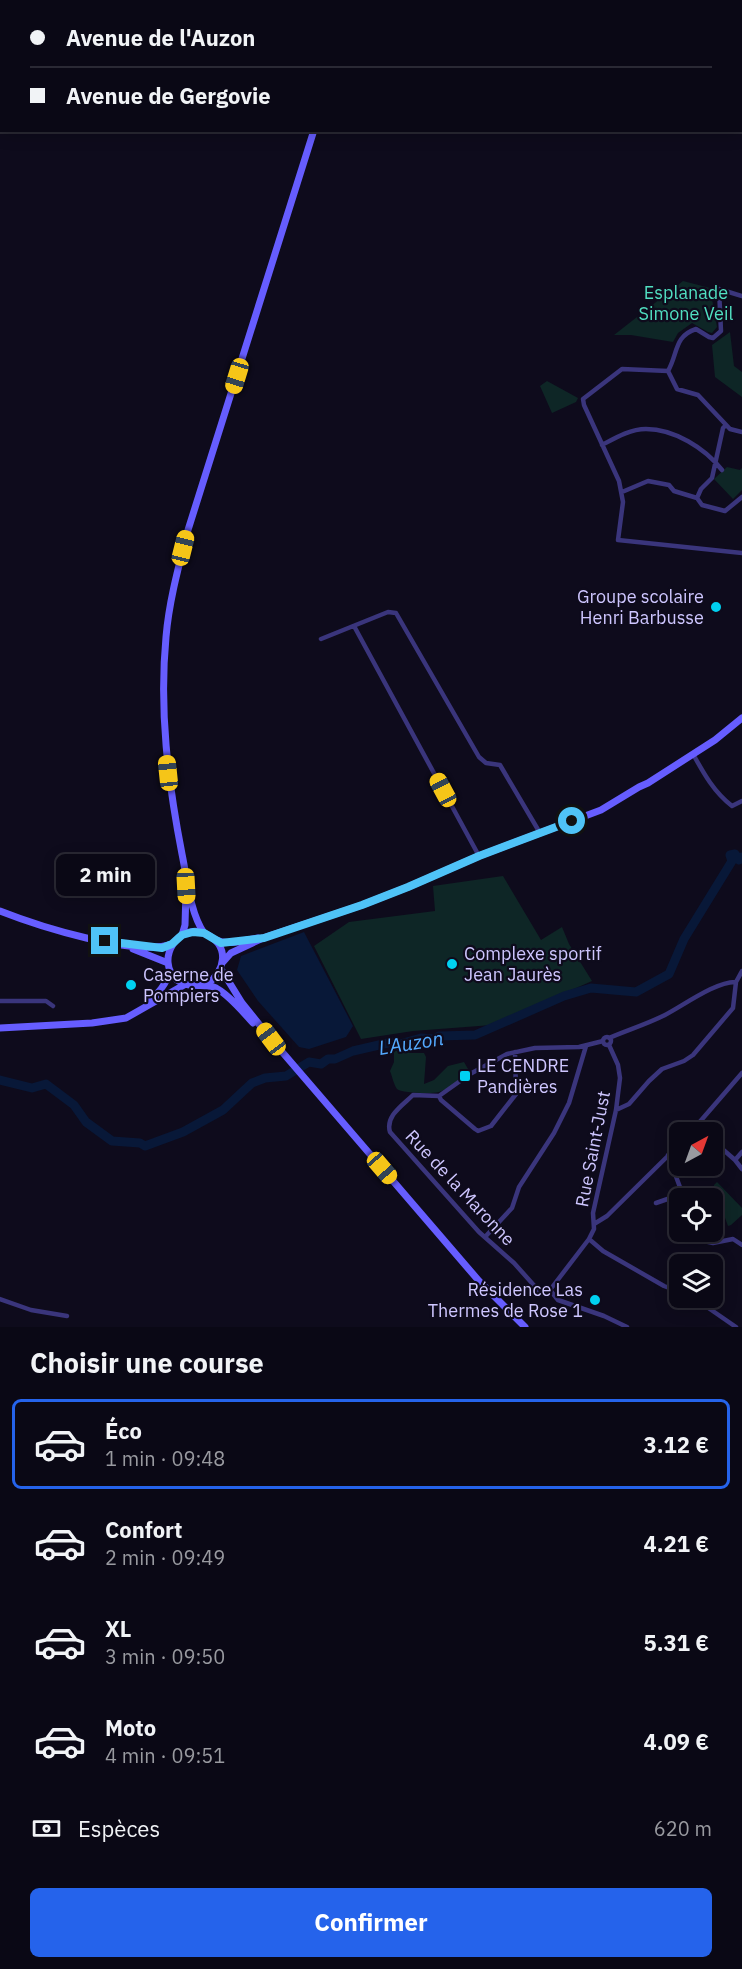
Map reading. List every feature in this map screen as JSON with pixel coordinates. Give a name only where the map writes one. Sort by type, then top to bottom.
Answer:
[{"type":"main road","points":[[264,938],[221,943],[204,933],[197,924],[173,803],[164,730],[166,636],[174,584],[188,530],[313,132]]},
{"type":"main road","points":[[172,944],[168,953],[168,963],[176,979],[184,985],[196,987],[206,985],[215,979],[231,953],[264,938],[371,901],[479,856],[601,810],[693,754],[742,718]]},
{"type":"main road","points":[[182,935],[187,900],[186,872]]},
{"type":"main road","points":[[0,911],[63,932],[120,944],[162,948],[172,944],[182,935],[193,932],[204,933]]},
{"type":"main road","points":[[213,938],[222,950],[222,965],[242,1003],[479,1281],[525,1327]]},
{"type":"main road","points":[[120,944],[168,963]]},
{"type":"main road","points":[[139,1011],[162,988],[168,980],[170,971]]},
{"type":"main road","points":[[0,1028],[111,1021],[126,1018],[184,985]]},
{"type":"main road","points":[[206,985],[216,988],[225,995],[271,1039]]},
{"type":"street","points":[[742,296],[719,289],[721,331],[713,338],[709,338],[696,329],[683,334],[668,371],[677,390],[698,395],[730,429],[742,432]]},
{"type":"street","points":[[668,371],[622,369],[584,399],[584,405],[622,492],[623,502],[618,540],[742,553]]},
{"type":"street","points":[[697,498],[701,489],[712,478],[723,428],[726,425]]},
{"type":"street","points":[[602,445],[626,433],[646,429],[680,436],[715,460],[722,470]]},
{"type":"street","points":[[622,492],[648,481],[669,485],[674,491],[697,498],[702,505],[725,511],[742,497]]},
{"type":"street","points":[[321,639],[388,612],[399,616],[479,757],[486,763],[500,765],[540,833]]},
{"type":"street","points":[[354,626],[479,856]]},
{"type":"street","points":[[693,754],[723,799],[732,807],[742,801]]},
{"type":"street","points":[[616,1110],[629,1104],[662,1069],[693,1055],[733,1008],[736,982],[742,971]]},
{"type":"street","points":[[515,1052],[516,1094],[489,1128],[478,1131],[441,1100],[440,1096],[492,1061],[515,1052],[534,1048],[579,1047],[603,1041],[605,1037],[609,1038],[663,1016],[717,986],[736,982]]},
{"type":"street","points":[[0,1001],[46,1001],[54,1006]]},
{"type":"street","points":[[603,1041],[605,1045],[609,1045],[611,1042],[609,1038]]},
{"type":"street","name":"Rue Saint-Just","points":[[545,1294],[589,1239],[594,1224],[593,1213],[616,1110],[620,1077],[618,1065],[609,1045]]},
{"type":"street","points":[[485,1237],[512,1208],[519,1187],[560,1124],[569,1104],[586,1046]]},
{"type":"street","points":[[701,1122],[742,1073]]},
{"type":"street","name":"Rue de la Maronne","points":[[440,1096],[413,1095],[391,1117],[388,1124],[390,1132],[479,1232],[545,1294]]},
{"type":"street","points":[[723,1150],[742,1169]]},
{"type":"street","points":[[735,1160],[742,1152]]},
{"type":"street","points":[[594,1224],[607,1216],[668,1155],[680,1188]]},
{"type":"street","points":[[656,1203],[669,1200]]},
{"type":"street","points":[[589,1239],[603,1251],[669,1288]]},
{"type":"street","points":[[723,1241],[733,1239],[742,1245]]},
{"type":"street","points":[[550,1290],[558,1300],[604,1316],[627,1327]]},
{"type":"street","points":[[0,1299],[31,1310],[67,1316]]},
{"type":"street","points":[[708,1308],[736,1327]]},
{"type":"green space","name":"Esplanade Simone Veil","points":[[683,281],[710,288],[717,327],[712,333],[692,323],[678,333],[673,342],[631,335],[614,335]]},
{"type":"green space","points":[[730,332],[734,366],[742,372],[742,397],[715,377],[712,345]]},
{"type":"green space","points":[[547,381],[578,398],[576,402],[552,413],[540,386]]},
{"type":"green space","points":[[727,467],[740,470],[742,468],[742,490],[733,499],[714,479]]},
{"type":"green space","name":"Complexe sportif Jean Jaurès","points":[[503,876],[541,940],[562,927],[569,944],[592,981],[492,1025],[413,1031],[361,1039],[314,946],[349,922],[435,911],[433,886]]},
{"type":"green space","points":[[405,1049],[410,1053],[424,1053],[426,1057],[424,1084],[434,1080],[448,1066],[464,1062],[468,1069],[455,1083],[439,1092],[417,1093],[400,1090],[397,1089],[390,1071],[394,1062],[394,1052]]},
{"type":"green space","points":[[717,1182],[723,1188],[714,1188]]},
{"type":"green space","points":[[723,1188],[742,1208],[742,1215],[728,1226],[723,1212]]},
{"type":"water","points":[[304,932],[353,1026],[346,1037],[309,1049],[299,1047],[258,1001],[237,970],[241,956]]},
{"type":"waterway","name":"L'Auzon","points":[[0,1080],[32,1088],[46,1084],[74,1105],[86,1122],[112,1141],[140,1143],[145,1146],[183,1132],[223,1110],[252,1083],[265,1078],[286,1076],[309,1062],[321,1064],[328,1059],[335,1059],[353,1051],[392,1042],[400,1044],[421,1038],[475,1035],[564,996],[591,988],[636,992],[669,974],[684,939],[732,861],[730,855],[735,854],[739,860],[742,857]]},
{"type":"place","name":"Groupe scolaire Henri Barbusse","points":[[716,607]]},
{"type":"place","name":"Complexe sportif Jean Jaurès","points":[[452,964]]},
{"type":"place","name":"Caserne de Pompiers","points":[[131,985]]},
{"type":"place","name":"LE CENDRE Pandières","points":[[465,1076]]},
{"type":"place","name":"Résidence Las Thermes de Rose 1","points":[[595,1300]]},
{"type":"route","points":[[105,941],[162,948],[172,944],[182,935],[193,932],[204,933],[221,943],[264,938],[362,905],[479,856],[572,821]]}]
